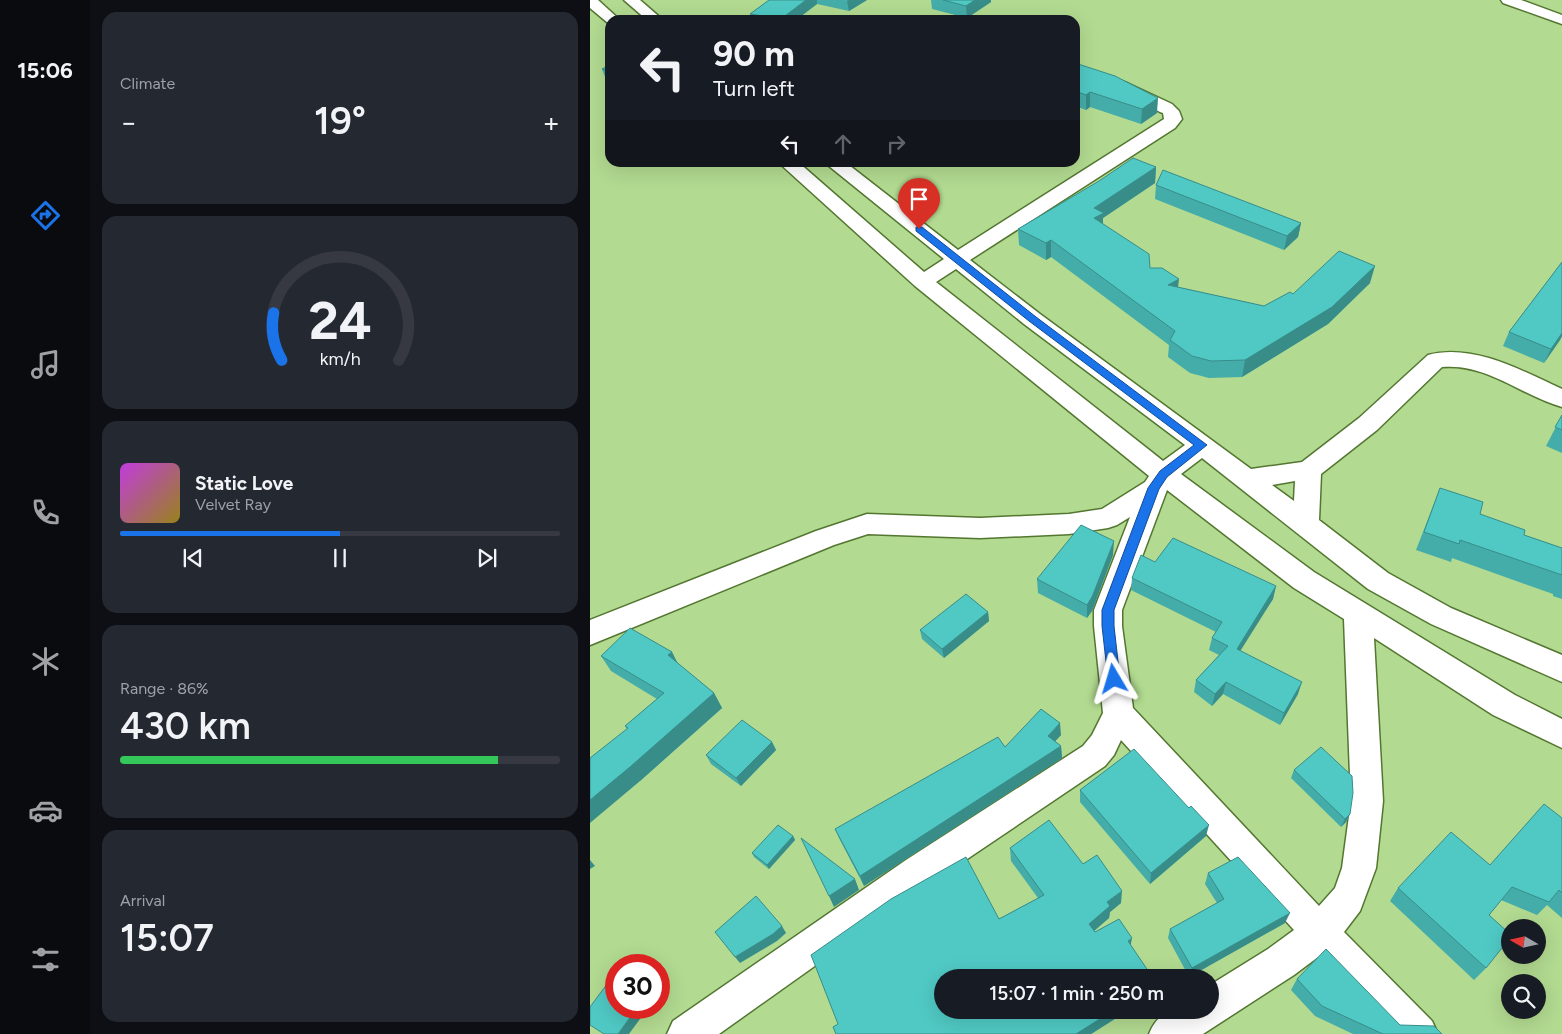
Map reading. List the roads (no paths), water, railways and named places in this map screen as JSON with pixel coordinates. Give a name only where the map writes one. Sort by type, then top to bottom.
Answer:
[{"type":"street","points":[[631,0],[650,15]]},
{"type":"street","points":[[1508,0],[1562,20]]},
{"type":"street","points":[[590,1],[607,15]]},
{"type":"street","points":[[922,282],[959,261],[1064,190],[1170,124],[1173,119],[1171,111],[1166,108],[1121,86],[1080,73]]},
{"type":"street","points":[[793,167],[922,282],[1158,481],[1304,580],[1358,614],[1504,705],[1562,734]]},
{"type":"street","points":[[815,186],[841,167]]},
{"type":"street","points":[[846,167],[879,197],[1032,319],[1247,479],[1378,581],[1433,612],[1562,669]]},
{"type":"street","points":[[1247,479],[1310,470],[1368,424],[1436,360],[1458,359],[1503,372],[1562,400]]},
{"type":"street","points":[[590,633],[825,538],[867,524],[980,528],[1069,524],[1108,518],[1202,445]]},
{"type":"street","points":[[1305,525],[1310,470]]},
{"type":"street","points":[[686,1034],[918,872],[1094,756],[1103,745],[1118,714],[1108,626],[1108,610],[1158,481]]},
{"type":"street","points":[[1219,1001],[1320,933],[1348,899],[1359,868],[1367,801],[1358,614]]},
{"type":"street","points":[[1118,714],[1320,933],[1419,1034]]},
{"type":"street","points":[[1168,1034],[1192,1019]]}]
